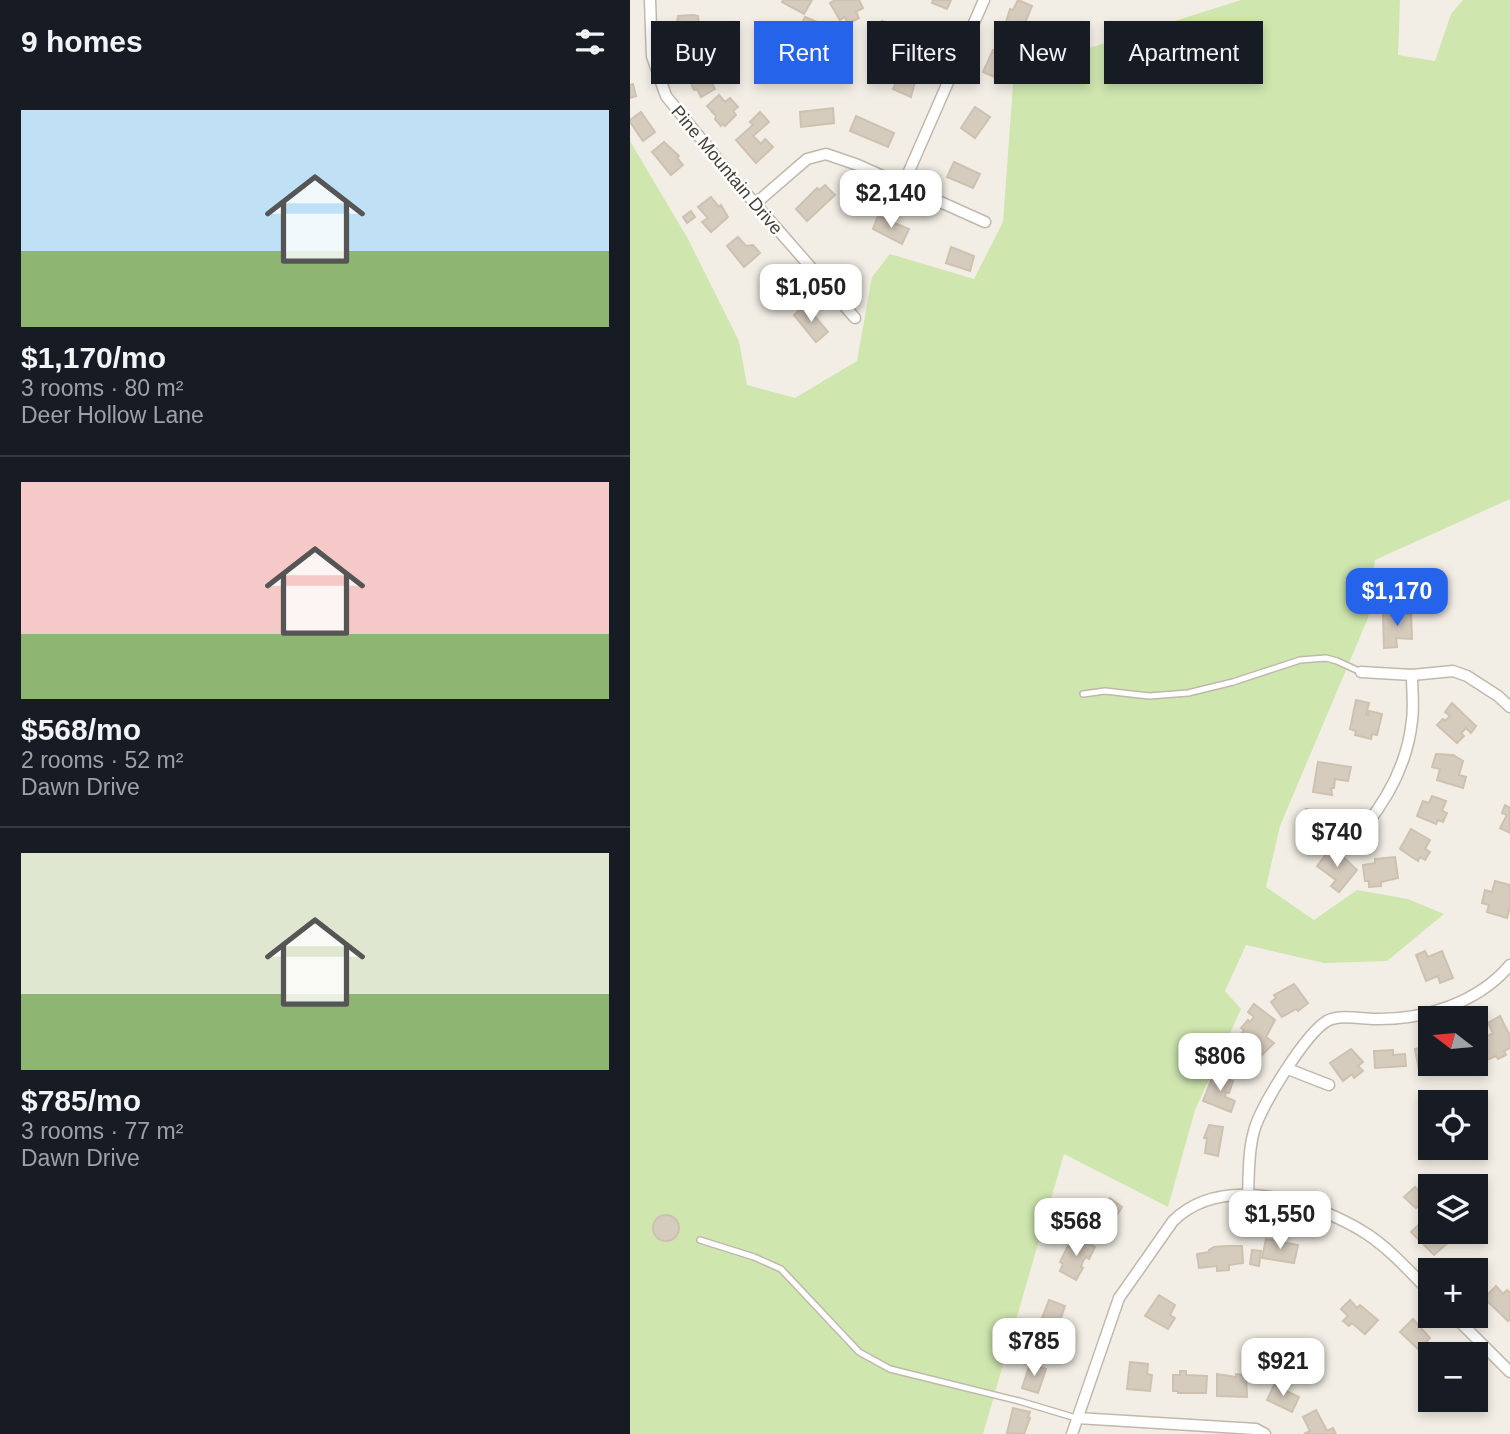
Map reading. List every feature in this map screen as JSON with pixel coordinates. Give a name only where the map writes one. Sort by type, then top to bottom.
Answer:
[{"type":"street","name":"Pine Mountain Drive","points":[[650,0],[652,56],[659,83],[666,96],[755,204],[855,318]]},
{"type":"street","points":[[902,185],[984,0]]},
{"type":"street","points":[[755,204],[807,159],[826,154],[985,222]]},
{"type":"street","points":[[1361,671],[1412,675],[1453,671],[1467,676],[1510,707]]},
{"type":"street","points":[[1366,825],[1399,775],[1406,754],[1413,717],[1412,675]]},
{"type":"street","points":[[1248,1195],[1250,1149],[1254,1128],[1269,1094],[1288,1069],[1301,1045],[1327,1021],[1341,1017],[1379,1019],[1440,1011],[1482,990],[1500,977],[1510,965]]},
{"type":"street","points":[[1288,1069],[1329,1085]]},
{"type":"street","points":[[1072,1434],[1119,1298],[1173,1221],[1193,1205],[1217,1197],[1248,1195],[1273,1197],[1306,1206],[1365,1233],[1391,1253],[1418,1280]]},
{"type":"street","points":[[1466,1328],[1510,1372]]},
{"type":"street","points":[[1077,1419],[1256,1429],[1265,1434]]},
{"type":"lane","points":[[1083,694],[1105,691],[1149,696],[1188,694],[1300,660],[1326,658],[1361,671]]},
{"type":"lane","points":[[700,1240],[754,1257],[781,1269],[859,1352],[891,1369],[1019,1401],[1077,1419]]},
{"type":"green space","points":[[1241,0],[1400,0],[1398,55],[1435,61],[1451,14],[1463,0],[1510,0],[1510,499],[1375,560],[1368,618],[1280,826],[1266,887],[1314,920],[1357,890],[1408,899],[1444,914],[1387,961],[1324,963],[1246,945],[1225,991],[1241,1009],[1195,1110],[1168,1207],[1064,1154],[983,1434],[630,1434],[630,141],[688,239],[739,341],[747,385],[795,398],[857,361],[872,277],[890,254],[974,279],[1003,222],[1013,84],[1090,84],[1090,48],[1104,43],[1104,84],[1263,84],[1263,21],[1175,21]]},
{"type":"building","points":[[812,0],[804,14],[782,2]]},
{"type":"building","points":[[835,0],[859,0],[863,8],[856,12],[859,18],[853,21],[847,21],[845,17],[840,20],[830,3]]},
{"type":"building","points":[[933,0],[951,0],[947,9],[932,3]]},
{"type":"building","points":[[1018,0],[1032,6],[1026,21],[1006,21],[1010,9],[1013,10]]},
{"type":"building","points":[[678,16],[698,16],[698,21],[677,21]]},
{"type":"building","points":[[993,50],[994,50],[994,77],[983,72]]},
{"type":"building","points":[[633,84],[636,96],[630,98],[630,85]]},
{"type":"building","points":[[691,84],[712,84],[715,89],[701,97],[697,89],[694,90]]},
{"type":"building","points":[[895,84],[914,84],[911,97],[893,89]]},
{"type":"building","points":[[719,95],[725,102],[730,98],[738,107],[733,111],[736,115],[725,126],[721,126],[707,106]]},
{"type":"building","points":[[975,107],[990,117],[975,138],[961,128]]},
{"type":"building","points":[[833,108],[834,123],[801,127],[800,112]]},
{"type":"building","points":[[641,112],[655,132],[643,141],[630,122]]},
{"type":"building","points":[[760,112],[769,122],[753,136],[761,144],[765,139],[773,147],[756,163],[736,140],[753,125],[750,122]]},
{"type":"building","points":[[856,116],[894,133],[888,147],[850,131]]},
{"type":"building","points":[[664,142],[679,156],[677,158],[683,165],[671,175],[652,152]]},
{"type":"building","points":[[954,162],[980,174],[973,188],[947,177]]},
{"type":"building","points":[[825,185],[835,195],[807,221],[796,209],[817,188],[819,190]]},
{"type":"building","points":[[711,197],[719,207],[721,205],[728,217],[711,232],[702,222],[708,218],[698,207]]},
{"type":"building","points":[[691,211],[695,217],[687,223],[683,217]]},
{"type":"building","points":[[878,216],[909,229],[902,244],[873,229]]},
{"type":"building","points":[[738,237],[746,246],[753,245],[760,253],[744,267],[727,246]]},
{"type":"building","points":[[951,247],[974,256],[970,271],[946,263]]},
{"type":"building","points":[[774,273],[793,293],[780,304],[762,283]]},
{"type":"building","points":[[805,305],[828,332],[816,342],[794,315]]},
{"type":"building","points":[[1405,610],[1405,613],[1411,613],[1412,639],[1396,638],[1397,647],[1384,648],[1383,614]]},
{"type":"building","points":[[1356,700],[1369,703],[1366,714],[1368,715],[1369,711],[1382,714],[1377,735],[1372,734],[1371,739],[1355,735],[1356,731],[1350,729]]},
{"type":"building","points":[[1452,703],[1476,726],[1471,733],[1466,728],[1461,733],[1464,736],[1457,743],[1437,725],[1450,716],[1445,712]]},
{"type":"building","points":[[1436,754],[1453,755],[1463,761],[1459,775],[1466,777],[1463,788],[1437,780],[1440,769],[1432,767]]},
{"type":"building","points":[[1318,762],[1351,767],[1348,781],[1335,779],[1334,788],[1331,788],[1332,795],[1313,792]]},
{"type":"building","points":[[1432,796],[1446,801],[1442,811],[1447,813],[1443,822],[1438,820],[1436,824],[1417,816],[1423,801],[1429,803]]},
{"type":"building","points":[[1505,805],[1510,808],[1510,833],[1500,828],[1507,815],[1502,813]]},
{"type":"building","points":[[1306,809],[1323,812],[1321,839],[1301,835]]},
{"type":"building","points":[[1411,829],[1430,840],[1425,849],[1430,852],[1425,860],[1420,857],[1418,861],[1400,849]]},
{"type":"building","points":[[1330,849],[1339,856],[1340,854],[1357,870],[1339,892],[1331,886],[1336,880],[1317,866]]},
{"type":"building","points":[[1395,857],[1398,878],[1381,882],[1381,886],[1369,887],[1369,881],[1365,881],[1363,865],[1375,863],[1375,859]]},
{"type":"building","points":[[1495,881],[1510,885],[1507,918],[1487,912],[1489,905],[1482,903],[1485,890],[1492,892]]},
{"type":"building","points":[[1425,951],[1428,957],[1442,951],[1453,978],[1440,983],[1438,976],[1426,981],[1416,955]]},
{"type":"building","points":[[1294,984],[1308,1003],[1298,1011],[1296,1009],[1282,1017],[1271,1002],[1276,998],[1274,995]]},
{"type":"building","points":[[1254,1004],[1275,1020],[1266,1037],[1274,1043],[1260,1057],[1238,1040],[1244,1030],[1241,1028],[1254,1017],[1248,1012]]},
{"type":"building","points":[[1500,1016],[1510,1036],[1510,1048],[1504,1051],[1506,1055],[1498,1059],[1496,1056],[1488,1060],[1488,1036],[1493,1033],[1488,1023]]},
{"type":"building","points":[[1351,1049],[1363,1062],[1358,1066],[1363,1071],[1354,1078],[1352,1074],[1343,1081],[1330,1063]]},
{"type":"building","points":[[1393,1050],[1393,1055],[1405,1054],[1406,1066],[1375,1068],[1374,1051]]},
{"type":"building","points":[[1214,1073],[1233,1081],[1225,1097],[1235,1101],[1231,1112],[1203,1101]]},
{"type":"building","points":[[1209,1125],[1223,1127],[1218,1156],[1205,1153],[1207,1138],[1204,1138]]},
{"type":"building","points":[[1415,1187],[1418,1190],[1418,1206],[1416,1208],[1404,1197]]},
{"type":"building","points":[[1110,1198],[1122,1207],[1102,1239],[1088,1229]]},
{"type":"building","points":[[666,1215],[675,1219],[679,1228],[675,1237],[666,1241],[657,1237],[653,1228],[657,1219]]},
{"type":"building","points":[[1418,1226],[1418,1239],[1411,1232]]},
{"type":"building","points":[[1078,1237],[1095,1247],[1089,1259],[1086,1257],[1083,1261],[1083,1268],[1076,1280],[1060,1271],[1063,1264],[1060,1262],[1068,1246],[1072,1248]]},
{"type":"building","points":[[1266,1239],[1298,1245],[1294,1263],[1262,1258]]},
{"type":"building","points":[[1423,1244],[1447,1244],[1434,1255]]},
{"type":"building","points":[[1242,1246],[1243,1263],[1229,1265],[1229,1270],[1217,1271],[1217,1266],[1199,1268],[1197,1254],[1209,1252],[1214,1247]]},
{"type":"building","points":[[1252,1250],[1261,1251],[1259,1266],[1250,1264]]},
{"type":"building","points":[[1496,1286],[1503,1294],[1507,1290],[1510,1293],[1508,1321],[1488,1302],[1488,1294]]},
{"type":"building","points":[[1159,1295],[1175,1305],[1170,1315],[1175,1318],[1168,1329],[1145,1316]]},
{"type":"building","points":[[1049,1300],[1065,1306],[1056,1332],[1050,1330],[1047,1338],[1036,1334]]},
{"type":"building","points":[[1350,1300],[1357,1308],[1360,1305],[1378,1320],[1365,1334],[1352,1323],[1349,1326],[1343,1321],[1348,1316],[1341,1309]]},
{"type":"building","points":[[1413,1319],[1418,1328],[1430,1338],[1426,1342],[1418,1342],[1418,1349],[1400,1332]]},
{"type":"building","points":[[1130,1362],[1148,1364],[1147,1374],[1152,1375],[1150,1391],[1127,1389]]},
{"type":"building","points":[[1030,1364],[1046,1369],[1038,1393],[1022,1388]]},
{"type":"building","points":[[1180,1371],[1186,1371],[1186,1375],[1207,1376],[1206,1393],[1173,1391],[1173,1375],[1180,1375]]},
{"type":"building","points":[[1217,1374],[1236,1377],[1236,1374],[1246,1375],[1247,1397],[1217,1396]]},
{"type":"building","points":[[1274,1385],[1299,1397],[1292,1412],[1267,1400]]},
{"type":"building","points":[[1013,1408],[1030,1412],[1024,1434],[1007,1433]]},
{"type":"building","points":[[1316,1410],[1327,1431],[1333,1428],[1336,1434],[1304,1434],[1310,1431],[1303,1417]]}]
